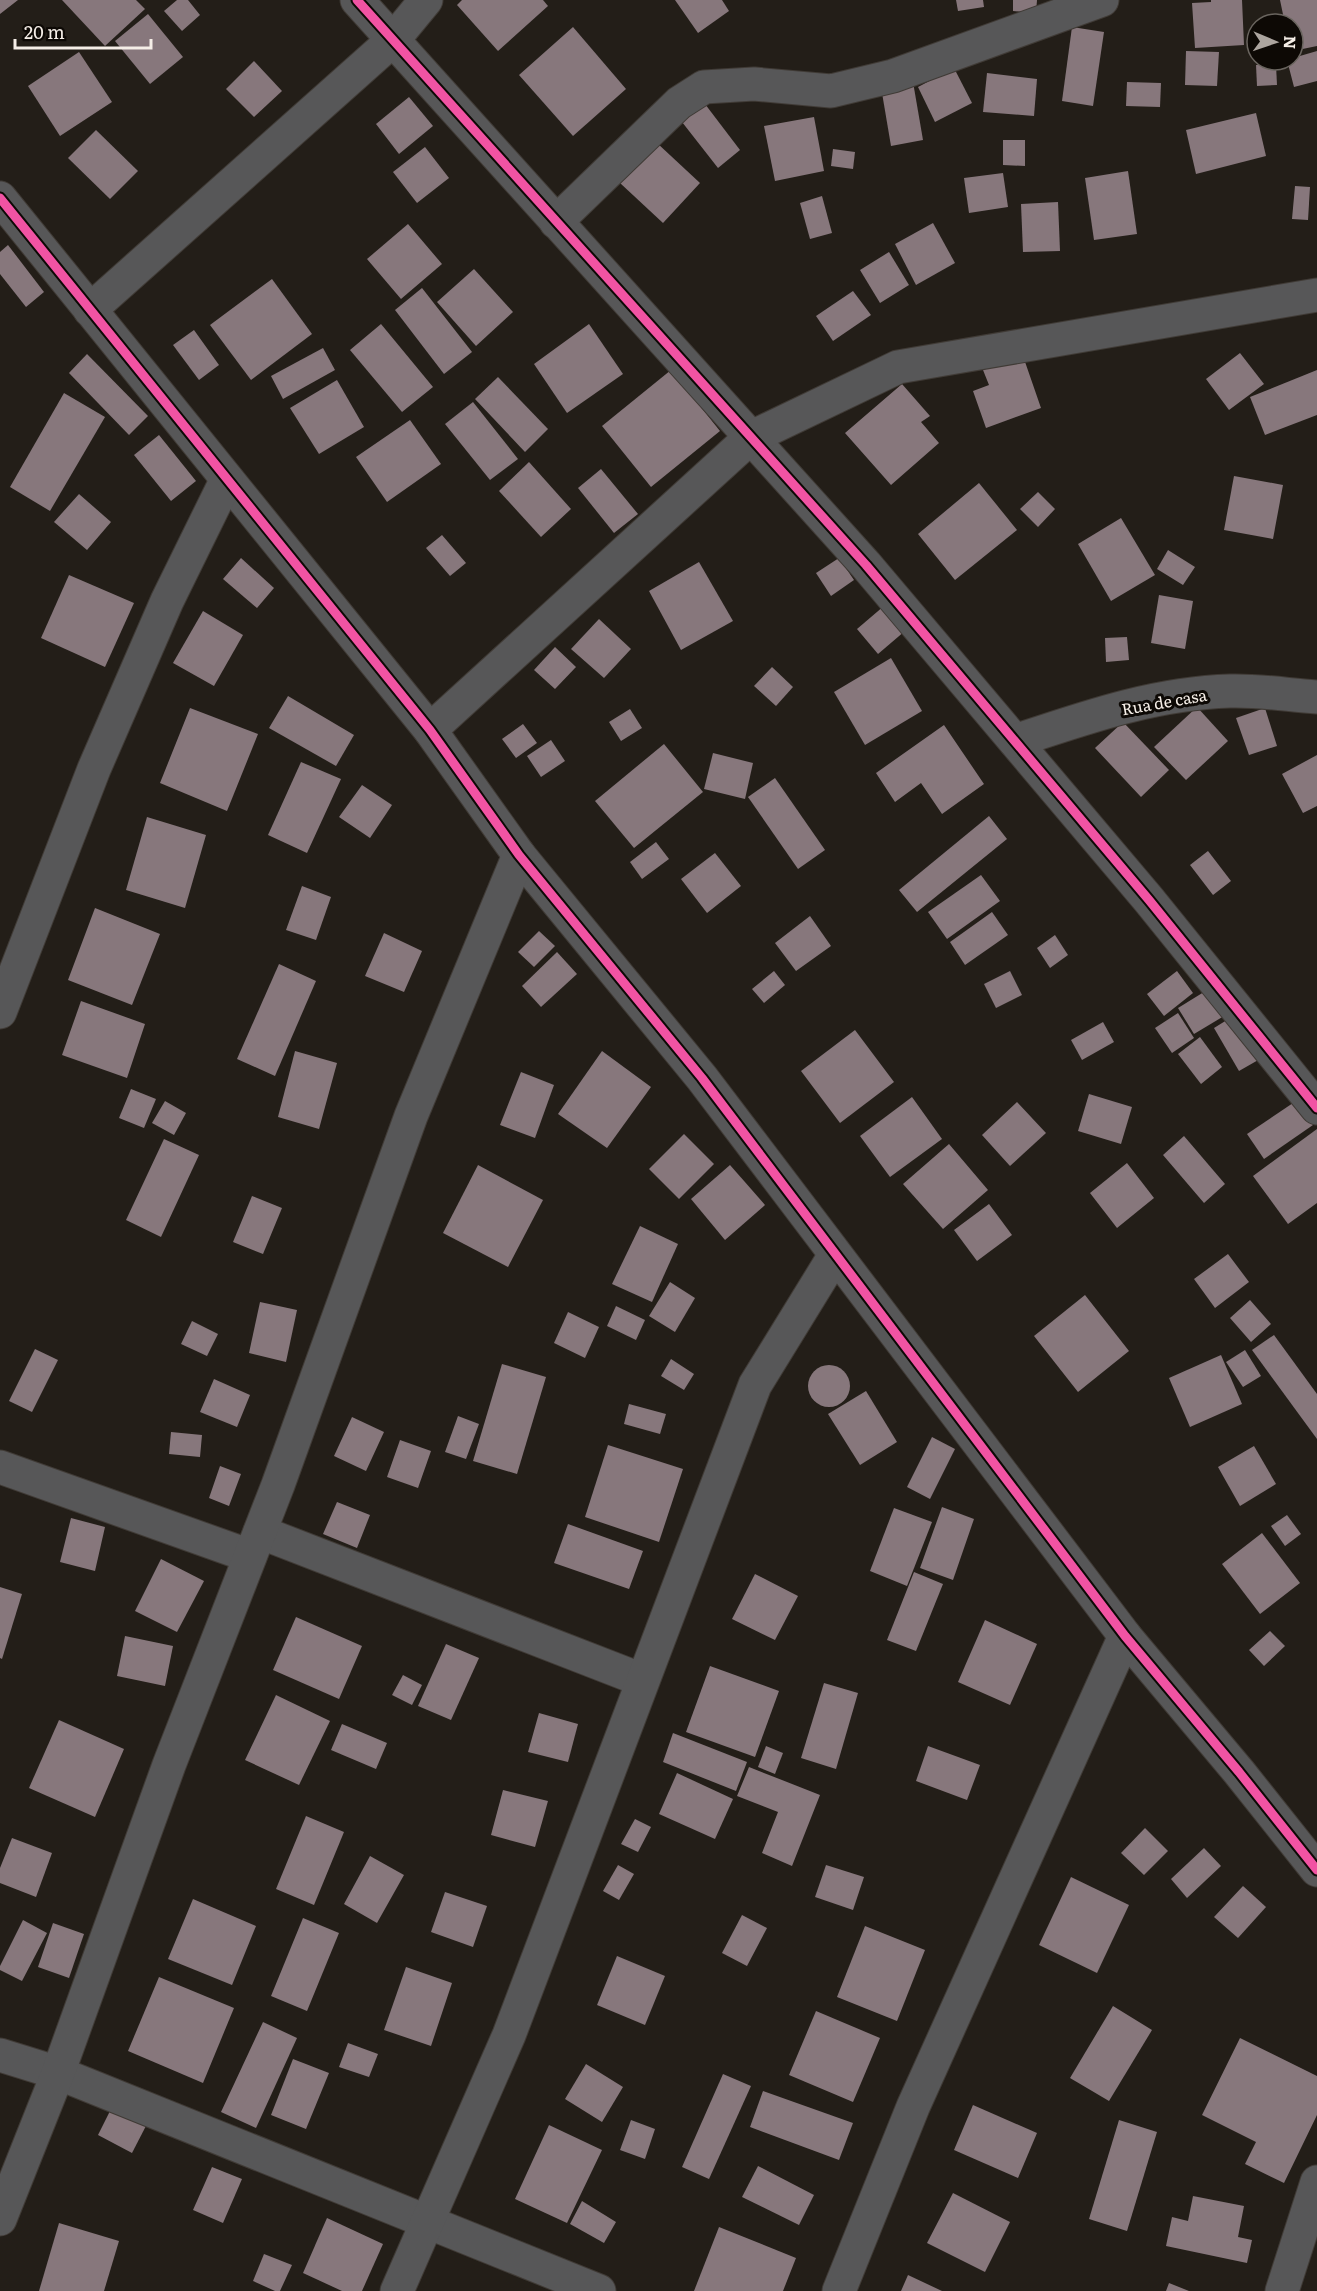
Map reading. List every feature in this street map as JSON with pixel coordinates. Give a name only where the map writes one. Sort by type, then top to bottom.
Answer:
[{"type":"street","points":[[357,0],[866,565],[1149,900],[1317,1108]]},
{"type":"street","points":[[90,310],[393,40],[426,0]]},
{"type":"street","points":[[556,222],[679,103],[704,87],[754,84],[831,91],[893,76],[1102,0]]},
{"type":"street","points":[[0,198],[226,481],[430,730],[519,855],[702,1078],[1125,1636],[1239,1772],[1317,1870]]},
{"type":"street","points":[[430,730],[750,438],[898,367],[1317,295]]},
{"type":"street","points":[[0,1012],[99,759],[167,601],[226,481]]},
{"type":"street","name":"Rua de casa","points":[[1015,741],[1101,712],[1169,698],[1230,691],[1317,697]]},
{"type":"street","points":[[0,2219],[58,2073],[169,1765],[255,1544],[411,1116],[519,855]]},
{"type":"street","points":[[397,2291],[509,2035],[755,1385],[835,1255]]},
{"type":"street","points":[[0,1467],[255,1544],[642,1680]]},
{"type":"street","points":[[839,2291],[913,2107],[1125,1636]]},
{"type":"street","points":[[0,2055],[58,2073],[599,2291]]},
{"type":"street","points":[[1282,2291],[1317,2182]]},
{"type":"building","points":[[0,0],[18,0],[0,14]]},
{"type":"building","points":[[62,0],[136,0],[145,9],[105,46]]},
{"type":"building","points":[[177,0],[188,0],[200,15],[182,31],[164,11]]},
{"type":"building","points":[[462,0],[543,0],[548,6],[498,51],[457,5]]},
{"type":"building","points":[[675,0],[722,0],[729,11],[698,33]]},
{"type":"building","points":[[956,0],[983,0],[984,7],[958,11]]},
{"type":"building","points":[[1013,0],[1037,0],[1036,13],[1013,11]]},
{"type":"building","points":[[1211,0],[1242,0],[1244,45],[1195,48],[1192,3],[1211,2]]},
{"type":"building","points":[[1280,0],[1317,0],[1317,46],[1305,48],[1305,12],[1282,12]]},
{"type":"building","points":[[148,14],[183,57],[150,84],[115,41]]},
{"type":"building","points":[[573,27],[626,89],[573,136],[519,75]]},
{"type":"building","points":[[1072,27],[1104,32],[1093,106],[1062,101]]},
{"type":"building","points":[[1186,51],[1219,52],[1217,86],[1185,85]]},
{"type":"building","points":[[1317,51],[1317,81],[1294,87],[1290,72],[1305,72],[1305,54]]},
{"type":"building","points":[[79,52],[112,102],[60,136],[28,86]]},
{"type":"building","points":[[254,61],[282,91],[254,117],[226,89]]},
{"type":"building","points":[[954,68],[972,103],[935,122],[918,87]]},
{"type":"building","points":[[1256,72],[1276,72],[1277,85],[1257,86]]},
{"type":"building","points":[[987,73],[1037,79],[1034,116],[983,112]]},
{"type":"building","points":[[913,82],[923,140],[891,146],[881,87]]},
{"type":"building","points":[[1127,82],[1161,83],[1160,107],[1126,106]]},
{"type":"building","points":[[409,97],[433,126],[399,154],[376,124]]},
{"type":"building","points":[[705,104],[740,150],[718,168],[682,122]]},
{"type":"building","points":[[1256,113],[1266,156],[1196,174],[1186,130]]},
{"type":"building","points":[[814,117],[824,171],[775,181],[764,126]]},
{"type":"building","points":[[96,130],[138,171],[110,199],[68,158]]},
{"type":"building","points":[[1003,140],[1025,140],[1025,166],[1003,165]]},
{"type":"building","points":[[657,143],[700,183],[663,223],[620,183]]},
{"type":"building","points":[[425,147],[449,178],[417,203],[393,172]]},
{"type":"building","points":[[833,149],[855,152],[853,169],[831,166]]},
{"type":"building","points":[[1128,171],[1137,234],[1094,240],[1085,178]]},
{"type":"building","points":[[1003,173],[1008,207],[969,213],[964,178]]},
{"type":"building","points":[[1295,186],[1310,187],[1308,220],[1292,219]]},
{"type":"building","points":[[822,196],[832,233],[810,239],[800,203]]},
{"type":"building","points":[[1058,202],[1060,251],[1023,252],[1021,204]]},
{"type":"building","points":[[933,223],[955,263],[916,285],[895,244]]},
{"type":"building","points":[[408,224],[442,264],[401,299],[367,259]]},
{"type":"building","points":[[8,245],[44,292],[26,307],[0,274],[0,252]]},
{"type":"building","points":[[889,252],[909,285],[880,303],[860,270]]},
{"type":"building","points":[[474,269],[513,312],[476,346],[437,302]]},
{"type":"building","points":[[272,279],[312,334],[251,380],[210,325]]},
{"type":"building","points":[[422,288],[472,352],[444,374],[395,310]]},
{"type":"building","points":[[853,291],[871,315],[833,341],[816,316]]},
{"type":"building","points":[[381,324],[433,387],[402,412],[350,350]]},
{"type":"building","points":[[589,324],[623,374],[567,413],[534,364]]},
{"type":"building","points":[[194,330],[219,365],[199,380],[173,345]]},
{"type":"building","points":[[323,348],[335,370],[283,399],[271,376]]},
{"type":"building","points":[[1240,353],[1264,384],[1229,410],[1206,379]]},
{"type":"building","points":[[87,354],[148,416],[129,435],[69,373]]},
{"type":"building","points":[[1023,356],[1041,408],[986,428],[973,391],[989,385],[983,370]]},
{"type":"building","points":[[671,370],[720,431],[651,487],[602,426]]},
{"type":"building","points":[[1317,370],[1317,415],[1265,435],[1250,397]]},
{"type":"building","points":[[498,377],[548,429],[525,452],[475,399]]},
{"type":"building","points":[[337,380],[364,427],[319,454],[290,408]]},
{"type":"building","points":[[902,384],[930,416],[921,422],[939,443],[891,485],[845,433]]},
{"type":"building","points":[[64,393],[105,417],[50,511],[10,487]]},
{"type":"building","points":[[473,402],[518,459],[490,480],[445,424]]},
{"type":"building","points":[[410,420],[441,464],[387,502],[356,457]]},
{"type":"building","points":[[159,435],[196,481],[171,501],[134,455]]},
{"type":"building","points":[[529,462],[571,509],[541,537],[499,491]]},
{"type":"building","points":[[601,469],[638,514],[614,533],[578,488]]},
{"type":"building","points":[[1234,476],[1283,485],[1273,539],[1224,530]]},
{"type":"building","points":[[979,483],[1017,530],[955,580],[918,534]]},
{"type":"building","points":[[1038,492],[1055,509],[1038,527],[1020,509]]},
{"type":"building","points":[[79,494],[111,522],[87,550],[54,522]]},
{"type":"building","points":[[1121,518],[1155,575],[1111,601],[1078,544]]},
{"type":"building","points":[[442,535],[466,563],[450,576],[426,548]]},
{"type":"building","points":[[1168,550],[1195,567],[1183,585],[1157,569]]},
{"type":"building","points":[[241,558],[274,588],[257,608],[223,579]]},
{"type":"building","points":[[839,558],[854,580],[831,596],[816,573]]},
{"type":"building","points":[[699,562],[733,621],[681,650],[649,591]]},
{"type":"building","points":[[69,575],[134,603],[105,667],[41,638]]},
{"type":"building","points":[[1159,595],[1193,601],[1185,649],[1151,643]]},
{"type":"building","points":[[891,600],[912,625],[878,654],[857,629]]},
{"type":"building","points":[[203,611],[243,635],[214,686],[173,663]]},
{"type":"building","points":[[599,619],[631,649],[604,678],[571,649]]},
{"type":"building","points":[[1127,637],[1129,660],[1106,662],[1105,638]]},
{"type":"building","points":[[555,647],[576,667],[555,689],[534,670]]},
{"type":"building","points":[[891,658],[922,711],[865,745],[834,692]]},
{"type":"building","points":[[772,667],[793,687],[776,706],[754,686]]},
{"type":"building","points":[[288,696],[354,735],[336,766],[269,728]]},
{"type":"building","points":[[1197,707],[1228,741],[1186,780],[1154,747]]},
{"type":"building","points":[[190,708],[258,734],[227,811],[160,783]]},
{"type":"building","points":[[1265,708],[1277,746],[1249,755],[1236,718]]},
{"type":"building","points":[[630,709],[642,728],[621,741],[609,722]]},
{"type":"building","points":[[1123,722],[1169,770],[1141,797],[1095,748]]},
{"type":"building","points":[[523,724],[537,743],[516,758],[502,739]]},
{"type":"building","points":[[944,725],[984,784],[942,814],[921,783],[895,802],[876,773]]},
{"type":"building","points":[[551,740],[565,761],[541,777],[527,756]]},
{"type":"building","points":[[664,744],[703,792],[634,848],[595,801]]},
{"type":"building","points":[[713,753],[753,763],[745,799],[704,789]]},
{"type":"building","points":[[1317,755],[1317,806],[1303,813],[1282,774]]},
{"type":"building","points":[[301,762],[341,779],[307,853],[268,835]]},
{"type":"building","points":[[775,778],[825,850],[798,869],[748,797]]},
{"type":"building","points":[[362,785],[392,805],[370,838],[339,817]]},
{"type":"building","points":[[989,816],[1007,839],[917,912],[899,890]]},
{"type":"building","points":[[147,817],[206,835],[185,908],[126,890]]},
{"type":"building","points":[[656,842],[669,859],[642,879],[630,862]]},
{"type":"building","points":[[1208,851],[1231,881],[1213,895],[1190,865]]},
{"type":"building","points":[[715,853],[741,886],[707,913],[681,879]]},
{"type":"building","points":[[981,875],[1000,901],[947,939],[928,912]]},
{"type":"building","points":[[302,886],[331,897],[316,940],[286,930]]},
{"type":"building","points":[[95,908],[160,934],[132,1005],[68,980]]},
{"type":"building","points":[[992,912],[1008,935],[965,965],[950,942]]},
{"type":"building","points":[[810,916],[831,946],[796,971],[775,943]]},
{"type":"building","points":[[539,931],[555,946],[534,967],[518,952]]},
{"type":"building","points":[[384,933],[422,951],[404,992],[365,976]]},
{"type":"building","points":[[1055,935],[1068,955],[1050,968],[1037,948]]},
{"type":"building","points":[[557,952],[577,974],[541,1007],[522,986]]},
{"type":"building","points":[[279,964],[316,981],[275,1076],[237,1059]]},
{"type":"building","points":[[774,971],[785,985],[764,1003],[752,989]]},
{"type":"building","points":[[1010,971],[1022,995],[996,1008],[984,984]]},
{"type":"building","points":[[1177,971],[1193,993],[1164,1016],[1147,994]]},
{"type":"building","points":[[1212,987],[1229,1013],[1194,1034],[1178,1008]]},
{"type":"building","points":[[81,1001],[145,1024],[127,1078],[62,1055]]},
{"type":"building","points":[[1178,1013],[1194,1038],[1172,1053],[1155,1028]]},
{"type":"building","points":[[1235,1015],[1260,1059],[1239,1071],[1214,1028]]},
{"type":"building","points":[[1103,1022],[1114,1042],[1082,1060],[1071,1040]]},
{"type":"building","points":[[855,1030],[894,1082],[840,1123],[801,1071]]},
{"type":"building","points":[[1200,1037],[1222,1067],[1201,1084],[1178,1054]]},
{"type":"building","points":[[295,1051],[337,1063],[319,1129],[278,1117]]},
{"type":"building","points":[[602,1051],[651,1087],[607,1148],[558,1114]]},
{"type":"building","points":[[521,1072],[554,1085],[535,1138],[500,1125]]},
{"type":"building","points":[[131,1089],[156,1099],[144,1128],[119,1118]]},
{"type":"building","points":[[1089,1094],[1132,1107],[1121,1144],[1078,1131]]},
{"type":"building","points":[[912,1097],[942,1139],[890,1177],[860,1136]]},
{"type":"building","points":[[165,1101],[186,1113],[174,1135],[152,1123]]},
{"type":"building","points":[[1296,1101],[1313,1125],[1264,1159],[1247,1134]]},
{"type":"building","points":[[1017,1102],[1046,1133],[1010,1166],[982,1135]]},
{"type":"building","points":[[1317,1129],[1317,1203],[1288,1224],[1253,1176]]},
{"type":"building","points":[[684,1134],[714,1164],[679,1199],[649,1169]]},
{"type":"building","points":[[1184,1136],[1225,1184],[1204,1203],[1163,1155]]},
{"type":"building","points":[[164,1139],[199,1155],[161,1237],[126,1220]]},
{"type":"building","points":[[949,1144],[988,1190],[943,1229],[903,1184]]},
{"type":"building","points":[[1127,1163],[1154,1198],[1117,1228],[1090,1193]]},
{"type":"building","points":[[478,1165],[543,1200],[508,1267],[443,1233]]},
{"type":"building","points":[[730,1165],[765,1205],[725,1240],[691,1199]]},
{"type":"building","points":[[252,1196],[282,1208],[263,1254],[233,1242]]},
{"type":"building","points":[[989,1204],[1012,1235],[977,1261],[954,1230]]},
{"type":"building","points":[[640,1226],[678,1244],[652,1302],[612,1284]]},
{"type":"building","points":[[1228,1254],[1249,1282],[1215,1308],[1194,1279]]},
{"type":"building","points":[[670,1282],[695,1298],[675,1332],[649,1316]]},
{"type":"building","points":[[1085,1295],[1129,1351],[1078,1392],[1034,1336]]},
{"type":"building","points":[[1250,1300],[1271,1324],[1251,1342],[1230,1318]]},
{"type":"building","points":[[260,1302],[297,1310],[286,1362],[249,1353]]},
{"type":"building","points":[[616,1306],[645,1320],[636,1340],[607,1326]]},
{"type":"building","points":[[568,1312],[599,1327],[585,1358],[554,1343]]},
{"type":"building","points":[[192,1321],[218,1334],[207,1356],[181,1344]]},
{"type":"building","points":[[1274,1335],[1317,1394],[1317,1439],[1252,1350]]},
{"type":"building","points":[[35,1349],[58,1360],[32,1412],[9,1401]]},
{"type":"building","points":[[1245,1350],[1261,1376],[1243,1387],[1226,1362]]},
{"type":"building","points":[[1221,1355],[1242,1404],[1190,1427],[1169,1378]]},
{"type":"building","points":[[671,1359],[694,1374],[684,1390],[661,1376]]},
{"type":"building","points":[[502,1364],[546,1377],[517,1474],[473,1461]]},
{"type":"building","points":[[829,1365],[837,1366],[844,1371],[849,1378],[849,1394],[844,1401],[837,1406],[829,1407],[821,1406],[814,1401],[809,1394],[808,1386],[809,1378],[814,1371],[821,1366]]},
{"type":"building","points":[[214,1379],[250,1395],[237,1427],[200,1412]]},
{"type":"building","points":[[866,1391],[897,1442],[860,1465],[828,1414]]},
{"type":"building","points":[[629,1404],[666,1414],[660,1434],[624,1424]]},
{"type":"building","points":[[458,1416],[479,1424],[466,1459],[445,1452]]},
{"type":"building","points":[[352,1417],[384,1432],[366,1471],[334,1456]]},
{"type":"building","points":[[171,1432],[202,1435],[200,1457],[169,1454]]},
{"type":"building","points":[[932,1437],[955,1449],[930,1499],[907,1487]]},
{"type":"building","points":[[400,1440],[431,1451],[418,1488],[387,1477]]},
{"type":"building","points":[[608,1445],[683,1469],[659,1542],[585,1517]]},
{"type":"building","points":[[1254,1446],[1276,1484],[1240,1506],[1218,1467]]},
{"type":"building","points":[[220,1466],[241,1474],[229,1506],[209,1498]]},
{"type":"building","points":[[337,1502],[370,1515],[357,1548],[323,1534]]},
{"type":"building","points":[[942,1507],[974,1519],[953,1580],[920,1568]]},
{"type":"building","points":[[894,1508],[932,1522],[907,1586],[870,1571]]},
{"type":"building","points":[[1287,1515],[1301,1534],[1285,1546],[1271,1526]]},
{"type":"building","points":[[71,1518],[105,1527],[95,1571],[60,1562]]},
{"type":"building","points":[[568,1524],[643,1551],[629,1589],[554,1563]]},
{"type":"building","points":[[1262,1533],[1300,1583],[1260,1614],[1222,1564]]},
{"type":"building","points":[[161,1559],[204,1581],[177,1632],[135,1611]]},
{"type":"building","points":[[914,1572],[943,1584],[916,1651],[887,1640]]},
{"type":"building","points":[[755,1574],[798,1596],[775,1640],[732,1619]]},
{"type":"building","points":[[0,1587],[22,1594],[2,1659],[0,1658]]},
{"type":"building","points":[[296,1617],[362,1646],[339,1699],[273,1670]]},
{"type":"building","points":[[985,1620],[1037,1644],[1010,1705],[958,1682]]},
{"type":"building","points":[[1270,1631],[1285,1646],[1264,1666],[1249,1650]]},
{"type":"building","points":[[125,1636],[173,1646],[165,1686],[117,1676]]},
{"type":"building","points":[[446,1644],[479,1658],[451,1720],[418,1706]]},
{"type":"building","points":[[710,1666],[779,1691],[755,1757],[686,1732]]},
{"type":"building","points":[[403,1675],[422,1685],[412,1705],[392,1695]]},
{"type":"building","points":[[824,1683],[858,1693],[836,1769],[801,1758]]},
{"type":"building","points":[[276,1695],[330,1721],[299,1785],[245,1760]]},
{"type":"building","points":[[539,1713],[578,1724],[568,1762],[528,1752]]},
{"type":"building","points":[[59,1720],[124,1749],[95,1817],[29,1788]]},
{"type":"building","points":[[342,1724],[387,1743],[376,1769],[331,1750]]},
{"type":"building","points":[[673,1733],[747,1762],[736,1791],[663,1762]]},
{"type":"building","points":[[766,1746],[783,1753],[775,1774],[758,1767]]},
{"type":"building","points":[[928,1746],[980,1765],[967,1800],[916,1781]]},
{"type":"building","points":[[749,1767],[820,1795],[792,1866],[762,1853],[778,1812],[737,1796]]},
{"type":"building","points":[[677,1773],[733,1799],[715,1839],[659,1814]]},
{"type":"building","points":[[503,1790],[548,1801],[535,1847],[491,1835]]},
{"type":"building","points":[[306,1816],[344,1832],[314,1905],[276,1889]]},
{"type":"building","points":[[635,1819],[651,1827],[638,1852],[621,1844]]},
{"type":"building","points":[[1145,1828],[1168,1851],[1144,1875],[1121,1853]]},
{"type":"building","points":[[12,1838],[52,1853],[36,1897],[0,1883],[0,1868]]},
{"type":"building","points":[[1204,1848],[1221,1866],[1187,1898],[1171,1879]]},
{"type":"building","points":[[370,1856],[404,1875],[377,1923],[344,1904]]},
{"type":"building","points":[[618,1865],[634,1874],[619,1900],[603,1891]]},
{"type":"building","points":[[826,1865],[864,1877],[853,1910],[815,1897]]},
{"type":"building","points":[[1071,1877],[1129,1905],[1097,1973],[1039,1945]]},
{"type":"building","points":[[1243,1886],[1266,1907],[1238,1938],[1214,1917]]},
{"type":"building","points":[[445,1892],[487,1906],[473,1947],[431,1932]]},
{"type":"building","points":[[193,1899],[256,1926],[232,1985],[168,1959]]},
{"type":"building","points":[[742,1915],[767,1928],[747,1966],[722,1953]]},
{"type":"building","points":[[303,1918],[339,1933],[307,2011],[271,1996]]},
{"type":"building","points":[[23,1920],[47,1933],[22,1981],[0,1970],[0,1966]]},
{"type":"building","points":[[53,1923],[84,1934],[69,1978],[38,1967]]},
{"type":"building","points":[[865,1926],[925,1950],[897,2021],[837,1997]]},
{"type":"building","points":[[617,1956],[665,1976],[645,2025],[597,2005]]},
{"type":"building","points":[[406,1967],[452,1983],[431,2046],[384,2030]]},
{"type":"building","points":[[159,1977],[234,2008],[203,2083],[128,2051]]},
{"type":"building","points":[[1113,2006],[1152,2030],[1109,2101],[1070,2078]]},
{"type":"building","points":[[816,2011],[880,2038],[853,2102],[789,2075]]},
{"type":"building","points":[[263,2022],[297,2038],[256,2128],[221,2112]]},
{"type":"building","points":[[1240,2038],[1317,2076],[1317,2115],[1284,2183],[1245,2164],[1256,2142],[1202,2115]]},
{"type":"building","points":[[348,2043],[378,2054],[369,2077],[339,2067]]},
{"type":"building","points":[[293,2059],[329,2073],[306,2129],[271,2115]]},
{"type":"building","points":[[586,2064],[623,2087],[602,2122],[565,2099]]},
{"type":"building","points":[[723,2074],[751,2086],[709,2179],[682,2167]]},
{"type":"building","points":[[763,2091],[853,2123],[839,2160],[750,2127]]},
{"type":"building","points":[[114,2103],[148,2122],[132,2153],[98,2135]]},
{"type":"building","points":[[973,2105],[1037,2133],[1018,2178],[954,2150]]},
{"type":"building","points":[[631,2120],[655,2129],[645,2159],[620,2150]]},
{"type":"building","points":[[1119,2120],[1157,2132],[1127,2231],[1089,2219]]},
{"type":"building","points":[[549,2125],[602,2150],[567,2223],[515,2199]]},
{"type":"building","points":[[758,2166],[814,2195],[799,2225],[742,2197]]},
{"type":"building","points":[[212,2167],[242,2179],[223,2223],[193,2210]]},
{"type":"building","points":[[953,2193],[1010,2222],[985,2272],[927,2243]]},
{"type":"building","points":[[1193,2196],[1244,2206],[1238,2237],[1252,2240],[1247,2263],[1166,2246],[1172,2217],[1188,2221]]},
{"type":"building","points":[[582,2201],[616,2222],[604,2243],[570,2224]]},
{"type":"building","points":[[327,2218],[383,2244],[362,2291],[342,2291],[303,2273]]},
{"type":"building","points":[[59,2223],[119,2241],[104,2291],[39,2291]]},
{"type":"building","points":[[719,2227],[796,2258],[783,2291],[694,2291]]},
{"type":"building","points":[[264,2254],[292,2265],[280,2291],[253,2281]]},
{"type":"building","points":[[908,2275],[942,2291],[901,2291]]},
{"type":"building","points":[[1169,2283],[1189,2291],[1166,2291]]},
{"type":"cycle path","points":[[357,0],[866,565],[1149,900],[1317,1108]]},
{"type":"cycle path","points":[[0,198],[430,730],[519,855],[702,1078],[1125,1636],[1239,1772],[1317,1870]]}]
